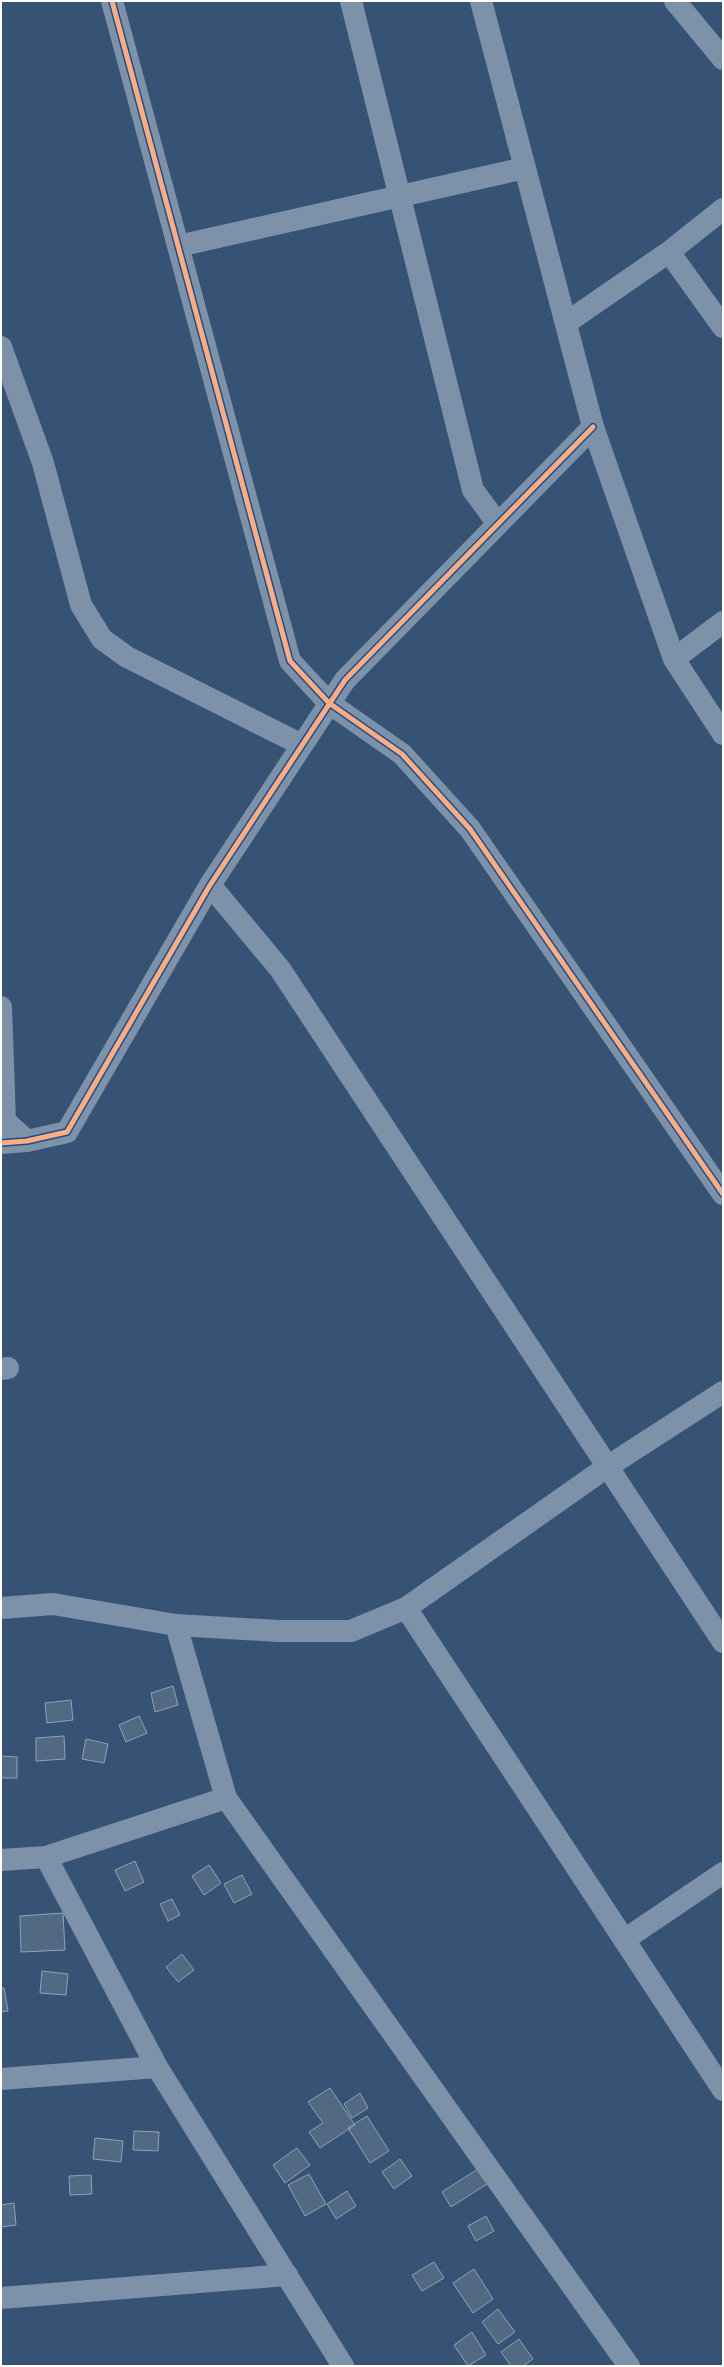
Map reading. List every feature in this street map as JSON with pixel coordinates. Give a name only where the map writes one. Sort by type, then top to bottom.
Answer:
[{"type":"street","points":[[112,1],[290,660],[330,703],[402,754],[470,829],[723,1194]]},
{"type":"street","points":[[351,1],[472,490],[498,524]]},
{"type":"street","points":[[481,1],[593,427],[674,659],[723,734]]},
{"type":"street","points":[[675,1],[723,59]]},
{"type":"street","points":[[178,246],[399,195],[526,168]]},
{"type":"street","points":[[566,323],[669,252],[723,209]]},
{"type":"street","points":[[669,252],[723,327]]},
{"type":"street","points":[[1,347],[43,463],[81,605],[102,639],[127,657],[302,745]]},
{"type":"street","points":[[1,1144],[27,1141],[67,1132],[210,885],[345,680],[593,427]]},
{"type":"street","points":[[674,659],[723,622]]},
{"type":"street","points":[[210,885],[280,969],[723,1642]]},
{"type":"street","points":[[1,1007],[5,1121],[27,1141]]},
{"type":"street","points":[[1,1608],[53,1604],[176,1625],[278,1631],[351,1631],[406,1608],[607,1467],[723,1392]]},
{"type":"street","points":[[406,1608],[723,2090]]},
{"type":"street","points":[[176,1625],[226,1798],[629,2366]]},
{"type":"street","points":[[1,1860],[46,1857],[226,1798]]},
{"type":"street","points":[[46,1857],[157,2067],[343,2366]]},
{"type":"street","points":[[624,1940],[723,1873]]},
{"type":"street","points":[[1,2079],[157,2067]]},
{"type":"street","points":[[1,2298],[287,2275]]},
{"type":"building","points":[[173,1686],[178,1705],[155,1712],[151,1693]]},
{"type":"building","points":[[71,1700],[73,1720],[47,1723],[45,1703]]},
{"type":"building","points":[[139,1716],[147,1733],[126,1742],[119,1725]]},
{"type":"building","points":[[64,1736],[65,1759],[36,1761],[36,1738]]},
{"type":"building","points":[[86,1739],[108,1744],[104,1763],[82,1759]]},
{"type":"building","points":[[1,1756],[17,1757],[17,1778],[1,1778]]},
{"type":"building","points":[[135,1861],[144,1882],[125,1891],[115,1870]]},
{"type":"building","points":[[209,1865],[221,1883],[204,1895],[192,1876]]},
{"type":"building","points":[[242,1875],[252,1894],[234,1903],[224,1884]]},
{"type":"building","points":[[172,1899],[180,1915],[168,1921],[160,1904]]},
{"type":"building","points":[[63,1913],[65,1950],[21,1952],[20,1916]]},
{"type":"building","points":[[182,1954],[194,1970],[178,1982],[166,1967]]},
{"type":"building","points":[[42,1971],[68,1974],[66,1995],[40,1993]]},
{"type":"building","points":[[1,1988],[4,1988],[8,2011],[1,2012]]},
{"type":"building","points":[[330,2088],[355,2125],[320,2148],[309,2132],[323,2123],[308,2102]]},
{"type":"building","points":[[360,2093],[368,2108],[352,2118],[344,2104]]},
{"type":"building","points":[[367,2116],[389,2151],[370,2163],[348,2128]]},
{"type":"building","points":[[134,2131],[159,2132],[158,2151],[133,2150]]},
{"type":"building","points":[[95,2138],[123,2141],[121,2162],[93,2159]]},
{"type":"building","points":[[297,2148],[310,2165],[285,2183],[273,2165]]},
{"type":"building","points":[[400,2159],[412,2176],[394,2189],[382,2172]]},
{"type":"building","points":[[481,2167],[490,2182],[451,2207],[442,2192]]},
{"type":"building","points":[[309,2174],[326,2204],[305,2216],[288,2185]]},
{"type":"building","points":[[91,2175],[92,2194],[70,2195],[69,2176]]},
{"type":"building","points":[[347,2191],[356,2206],[336,2219],[327,2204]]},
{"type":"building","points":[[14,2203],[16,2225],[1,2227],[1,2205]]},
{"type":"building","points":[[486,2216],[494,2231],[476,2241],[468,2226]]},
{"type":"building","points":[[434,2262],[444,2278],[422,2291],[412,2275]]},
{"type":"building","points":[[474,2269],[493,2299],[473,2313],[453,2283]]},
{"type":"building","points":[[498,2309],[515,2332],[498,2344],[482,2322]]},
{"type":"building","points":[[472,2332],[486,2355],[468,2366],[454,2345]]},
{"type":"building","points":[[519,2339],[533,2359],[523,2366],[511,2366],[501,2352]]},
{"type":"cycle path","points":[[112,1],[290,661],[329,703],[402,754],[470,829],[723,1194]]},
{"type":"cycle path","points":[[1,1143],[27,1141],[67,1132],[210,885],[345,680],[593,427]]}]
